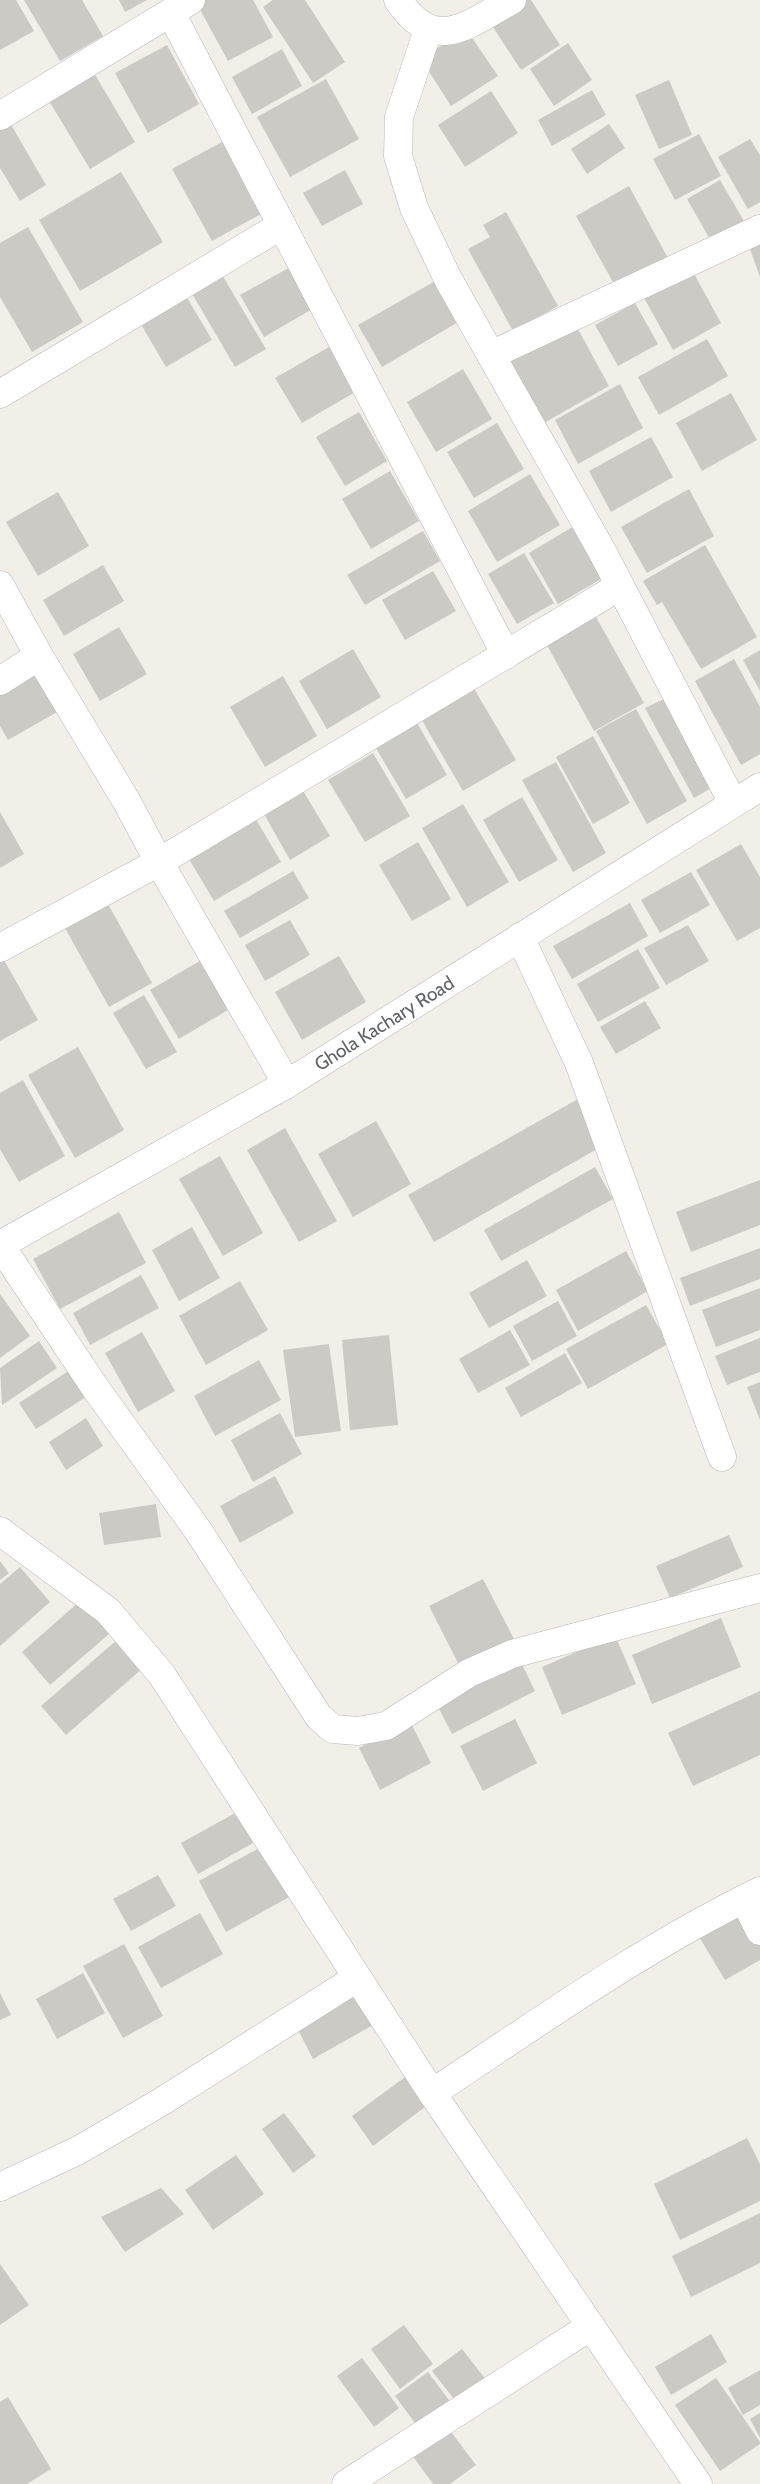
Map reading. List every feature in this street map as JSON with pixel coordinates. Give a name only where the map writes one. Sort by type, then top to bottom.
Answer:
[{"type":"street","points":[[398,0],[408,14],[428,30],[446,32],[463,27],[512,0]]},
{"type":"street","points":[[0,116],[181,6],[282,225],[506,655]]},
{"type":"street","points":[[428,30],[399,117],[398,156],[414,208],[448,279],[620,586],[733,802]]},
{"type":"street","points":[[0,394],[282,225]]},
{"type":"street","points":[[491,356],[760,229]]},
{"type":"street","points":[[0,585],[39,656],[127,802],[159,862],[287,1084]]},
{"type":"street","points":[[0,948],[159,862],[620,586]]},
{"type":"street","points":[[0,681],[39,656]]},
{"type":"street","name":"Ghola Kachary Road","points":[[0,1245],[287,1084],[733,802],[760,787]]},
{"type":"street","points":[[520,937],[578,1063],[722,1458]]},
{"type":"street","points":[[0,1245],[96,1389],[197,1529],[319,1717],[333,1729],[358,1731],[386,1726],[469,1673],[512,1654],[760,1588]]},
{"type":"street","points":[[0,1531],[108,1611],[162,1674],[432,2093],[698,2484]]},
{"type":"street","points":[[432,2093],[616,1972],[752,1895],[760,1931]]},
{"type":"street","points":[[0,2187],[79,2150],[161,2102],[358,1978]]},
{"type":"street","points":[[346,2484],[591,2326]]},
{"type":"building","points":[[0,0],[16,0],[34,31],[0,50]]},
{"type":"building","points":[[24,0],[82,0],[103,36],[60,61]]},
{"type":"building","points":[[119,0],[147,0],[125,12]]},
{"type":"building","points":[[204,0],[253,0],[273,37],[228,61],[197,4]]},
{"type":"building","points":[[273,0],[305,0],[345,62],[313,83],[263,7]]},
{"type":"building","points":[[520,0],[531,0],[560,45],[521,70],[489,21]]},
{"type":"building","points":[[466,29],[498,76],[451,106],[421,59]]},
{"type":"building","points":[[568,43],[592,80],[554,106],[530,69]]},
{"type":"building","points":[[167,45],[199,104],[148,133],[115,73]]},
{"type":"building","points":[[282,49],[302,86],[252,114],[232,77]]},
{"type":"building","points":[[94,73],[135,142],[90,169],[48,99]]},
{"type":"building","points":[[326,79],[359,139],[290,177],[257,117]]},
{"type":"building","points":[[669,80],[692,135],[659,149],[635,95]]},
{"type":"building","points":[[592,90],[606,115],[552,146],[538,120]]},
{"type":"building","points":[[491,91],[518,133],[465,167],[438,125]]},
{"type":"building","points":[[10,123],[46,185],[20,201],[0,168],[0,129]]},
{"type":"building","points":[[609,124],[625,148],[587,174],[571,149]]},
{"type":"building","points":[[699,134],[721,176],[675,200],[653,159]]},
{"type":"building","points":[[750,139],[760,155],[760,202],[748,209],[718,157]]},
{"type":"building","points":[[224,141],[263,213],[212,241],[172,169]]},
{"type":"building","points":[[345,170],[363,204],[322,226],[303,193]]},
{"type":"building","points":[[121,172],[163,242],[80,291],[39,220]]},
{"type":"building","points":[[720,180],[748,228],[715,248],[687,199]]},
{"type":"building","points":[[629,186],[670,262],[618,291],[576,216]]},
{"type":"building","points":[[506,212],[558,306],[513,331],[468,249],[490,237],[483,225]]},
{"type":"building","points":[[28,227],[83,322],[32,352],[0,297],[0,243]]},
{"type":"building","points":[[760,242],[760,277],[749,246]]},
{"type":"building","points":[[292,266],[314,308],[264,337],[240,295]]},
{"type":"building","points":[[218,268],[266,349],[235,367],[187,285]]},
{"type":"building","points":[[692,270],[721,323],[673,350],[643,296]]},
{"type":"building","points":[[437,280],[460,321],[382,367],[358,325]]},
{"type":"building","points":[[185,294],[212,340],[166,367],[139,321]]},
{"type":"building","points":[[635,303],[658,344],[618,366],[595,325]]},
{"type":"building","points":[[573,320],[609,386],[544,423],[508,356]]},
{"type":"building","points":[[707,339],[728,376],[659,415],[638,377]]},
{"type":"building","points":[[336,343],[362,388],[302,423],[275,378]]},
{"type":"building","points":[[463,369],[492,419],[436,452],[407,402]]},
{"type":"building","points":[[620,384],[643,428],[578,464],[555,420]]},
{"type":"building","points":[[731,393],[757,440],[702,471],[676,423]]},
{"type":"building","points":[[359,412],[387,461],[345,486],[316,437]]},
{"type":"building","points":[[497,423],[524,469],[474,498],[447,452]]},
{"type":"building","points":[[651,437],[673,477],[611,512],[589,471]]},
{"type":"building","points":[[390,471],[419,521],[371,549],[342,499]]},
{"type":"building","points":[[530,474],[560,525],[497,562],[468,511]]},
{"type":"building","points":[[689,489],[714,536],[647,573],[621,527]]},
{"type":"building","points":[[58,492],[89,546],[38,576],[6,522]]},
{"type":"building","points":[[579,523],[610,574],[558,604],[529,553]]},
{"type":"building","points":[[423,531],[440,561],[365,605],[347,575]]},
{"type":"building","points":[[705,545],[757,637],[701,669],[662,602],[657,605],[643,581]]},
{"type":"building","points":[[524,553],[554,603],[517,624],[488,574]]},
{"type":"building","points":[[103,565],[124,601],[64,636],[43,600]]},
{"type":"building","points":[[433,571],[456,611],[405,640],[382,600]]},
{"type":"building","points":[[591,608],[644,703],[594,731],[542,636]]},
{"type":"building","points":[[119,627],[147,674],[100,701],[73,654]]},
{"type":"building","points":[[353,649],[381,697],[327,729],[299,681]]},
{"type":"building","points":[[760,650],[760,691],[743,660]]},
{"type":"building","points":[[734,659],[760,707],[760,754],[741,765],[695,681]]},
{"type":"building","points":[[41,664],[66,707],[8,740],[0,726],[0,688]]},
{"type":"building","points":[[283,676],[317,736],[265,767],[230,707]]},
{"type":"building","points":[[473,687],[516,760],[463,791],[420,717]]},
{"type":"building","points":[[668,697],[713,787],[694,798],[645,708]]},
{"type":"building","points":[[636,709],[687,801],[647,824],[596,731]]},
{"type":"building","points":[[412,714],[447,775],[406,799],[370,738]]},
{"type":"building","points":[[593,736],[630,803],[593,824],[556,757]]},
{"type":"building","points":[[373,753],[410,816],[365,842],[328,780]]},
{"type":"building","points":[[556,762],[606,853],[573,872],[522,780]]},
{"type":"building","points":[[299,784],[330,836],[290,860],[260,807]]},
{"type":"building","points":[[522,797],[558,860],[519,882],[483,820]]},
{"type":"building","points":[[463,804],[509,882],[467,907],[422,828]]},
{"type":"building","points":[[0,812],[24,854],[0,868]]},
{"type":"building","points":[[253,814],[281,862],[214,901],[186,854]]},
{"type":"building","points":[[418,842],[451,899],[412,921],[379,865]]},
{"type":"building","points":[[741,844],[760,877],[760,928],[737,941],[696,870]]},
{"type":"building","points":[[293,871],[309,898],[240,938],[224,911]]},
{"type":"building","points":[[691,872],[710,905],[660,933],[641,900]]},
{"type":"building","points":[[630,903],[648,936],[572,979],[553,946]]},
{"type":"building","points":[[108,904],[152,983],[109,1007],[65,928]]},
{"type":"building","points":[[290,920],[310,955],[265,981],[245,945]]},
{"type":"building","points":[[688,925],[709,961],[666,985],[644,948]]},
{"type":"building","points":[[638,949],[660,988],[598,1022],[577,984]]},
{"type":"building","points":[[210,955],[238,1004],[179,1039],[150,990]]},
{"type":"building","points":[[339,956],[366,1002],[302,1040],[275,992]]},
{"type":"building","points":[[4,960],[38,1020],[0,1041],[0,962]]},
{"type":"building","points":[[144,995],[177,1052],[146,1069],[113,1013]]},
{"type":"building","points":[[645,1001],[661,1028],[616,1054],[600,1027]]},
{"type":"building","points":[[78,1047],[124,1130],[75,1158],[28,1075]]},
{"type":"building","points":[[23,1080],[65,1156],[19,1182],[0,1149],[0,1093]]},
{"type":"building","points":[[578,1099],[604,1145],[434,1242],[408,1195]]},
{"type":"building","points":[[376,1121],[411,1184],[353,1217],[318,1154]]},
{"type":"building","points":[[285,1128],[337,1221],[299,1242],[247,1150]]},
{"type":"building","points":[[220,1156],[263,1233],[223,1256],[179,1179]]},
{"type":"building","points":[[595,1167],[613,1199],[501,1261],[484,1230]]},
{"type":"building","points":[[760,1180],[760,1225],[691,1252],[676,1212]]},
{"type":"building","points":[[119,1212],[146,1263],[60,1309],[33,1259]]},
{"type":"building","points":[[192,1227],[220,1278],[179,1301],[152,1250]]},
{"type":"building","points":[[760,1248],[760,1279],[690,1306],[680,1278]]},
{"type":"building","points":[[626,1251],[648,1291],[578,1331],[556,1290]]},
{"type":"building","points":[[527,1260],[547,1296],[489,1328],[469,1293]]},
{"type":"building","points":[[141,1275],[159,1308],[90,1345],[73,1313]]},
{"type":"building","points":[[240,1281],[268,1330],[206,1365],[179,1316]]},
{"type":"building","points":[[760,1288],[760,1330],[716,1347],[702,1310]]},
{"type":"building","points":[[0,1294],[30,1336],[0,1358]]},
{"type":"building","points":[[558,1301],[577,1336],[532,1361],[513,1326]]},
{"type":"building","points":[[646,1305],[668,1344],[588,1389],[566,1349]]},
{"type":"building","points":[[510,1330],[530,1365],[478,1393],[459,1359]]},
{"type":"building","points":[[142,1332],[175,1391],[138,1412],[105,1353]]},
{"type":"building","points":[[389,1335],[398,1425],[350,1430],[342,1340]]},
{"type":"building","points":[[760,1338],[760,1372],[727,1385],[715,1356]]},
{"type":"building","points":[[39,1341],[57,1368],[2,1405],[0,1368]]},
{"type":"building","points":[[329,1344],[341,1431],[295,1437],[283,1350]]},
{"type":"building","points":[[565,1353],[582,1383],[521,1417],[505,1388]]},
{"type":"building","points":[[259,1360],[281,1400],[215,1436],[194,1396]]},
{"type":"building","points":[[70,1370],[86,1397],[36,1429],[19,1403]]},
{"type":"building","points":[[760,1382],[760,1420],[747,1387]]},
{"type":"building","points":[[280,1413],[302,1454],[253,1482],[231,1440]]},
{"type":"building","points":[[86,1418],[103,1446],[66,1470],[49,1442]]},
{"type":"building","points":[[275,1476],[294,1513],[240,1543],[220,1506]]},
{"type":"building","points":[[156,1504],[161,1537],[104,1545],[99,1513]]},
{"type":"building","points":[[729,1535],[743,1567],[670,1598],[656,1566]]},
{"type":"building","points":[[0,1561],[9,1573],[0,1580]]},
{"type":"building","points":[[20,1567],[50,1602],[0,1646],[0,1584]]},
{"type":"building","points":[[483,1579],[514,1639],[460,1667],[429,1606]]},
{"type":"building","points":[[80,1601],[109,1634],[50,1685],[22,1652]]},
{"type":"building","points":[[721,1618],[741,1667],[652,1704],[632,1655]]},
{"type":"building","points":[[615,1635],[636,1684],[562,1715],[542,1667]]},
{"type":"building","points":[[118,1639],[143,1668],[66,1735],[41,1706]]},
{"type":"building","points":[[519,1658],[535,1691],[452,1734],[435,1701]]},
{"type":"building","points":[[760,1691],[760,1755],[693,1786],[668,1733]]},
{"type":"building","points":[[515,1719],[537,1763],[483,1791],[460,1746]]},
{"type":"building","points":[[410,1721],[431,1763],[380,1790],[359,1748]]},
{"type":"building","points":[[237,1812],[253,1843],[198,1874],[181,1843]]},
{"type":"building","points":[[263,1846],[291,1896],[226,1932],[199,1881]]},
{"type":"building","points":[[158,1875],[176,1906],[131,1931],[113,1899]]},
{"type":"building","points":[[743,1909],[760,1938],[760,1960],[725,1980],[698,1935]]},
{"type":"building","points":[[200,1913],[223,1954],[161,1988],[138,1947]]},
{"type":"building","points":[[124,1944],[163,2016],[123,2038],[83,1966]]},
{"type":"building","points":[[83,1973],[105,2013],[57,2039],[36,1999]]},
{"type":"building","points":[[353,1989],[373,2025],[313,2059],[294,2022]]},
{"type":"building","points":[[0,1993],[11,2015],[0,2020]]},
{"type":"building","points":[[408,2075],[429,2104],[373,2146],[352,2116]]},
{"type":"building","points":[[284,2113],[316,2156],[293,2173],[262,2129]]},
{"type":"building","points":[[747,2138],[760,2164],[760,2201],[680,2240],[654,2184]]},
{"type":"building","points":[[236,2155],[264,2194],[213,2230],[185,2190]]},
{"type":"building","points":[[161,2188],[184,2214],[125,2252],[101,2217]]},
{"type":"building","points":[[760,2213],[760,2263],[691,2297],[672,2256]]},
{"type":"building","points":[[0,2264],[29,2305],[0,2325]]},
{"type":"building","points":[[404,2325],[433,2364],[400,2389],[371,2349]]},
{"type":"building","points":[[711,2334],[727,2362],[671,2395],[655,2367]]},
{"type":"building","points":[[462,2349],[490,2385],[461,2408],[432,2371]]},
{"type":"building","points":[[362,2358],[399,2408],[374,2427],[337,2376]]},
{"type":"building","points":[[760,2370],[760,2405],[743,2415],[728,2388]]},
{"type":"building","points":[[428,2372],[454,2407],[421,2431],[395,2396]]},
{"type":"building","points":[[716,2378],[760,2442],[760,2444],[720,2471],[675,2405]]},
{"type":"building","points":[[8,2397],[51,2469],[27,2484],[0,2484],[0,2402]]},
{"type":"building","points":[[760,2413],[760,2438],[750,2419]]},
{"type":"building","points":[[448,2428],[476,2465],[450,2484],[433,2484],[412,2455]]}]
